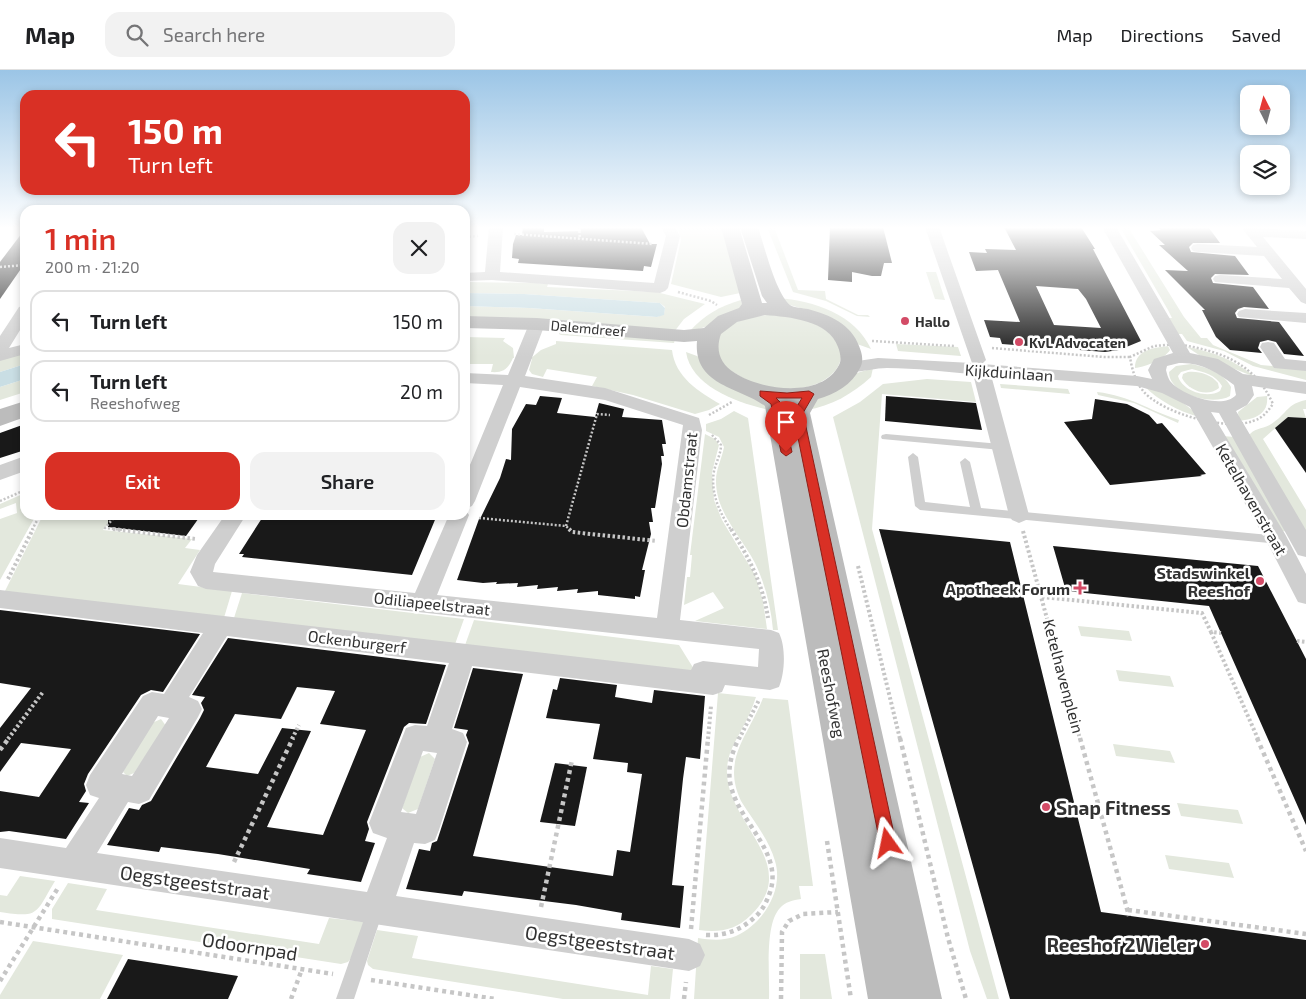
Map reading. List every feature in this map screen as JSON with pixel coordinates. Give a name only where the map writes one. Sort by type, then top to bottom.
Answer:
[{"type":"street","points":[[492,276],[493,270]]},
{"type":"street","points":[[470,277],[492,276],[660,288],[665,270]]},
{"type":"street","points":[[743,270],[752,305],[746,312]]},
{"type":"street","points":[[763,270],[772,296],[784,310]]},
{"type":"street","points":[[947,270],[979,363],[1018,515]]},
{"type":"street","points":[[1134,270],[1180,351],[1217,365],[1241,385],[1306,388]]},
{"type":"street","points":[[1283,270],[1306,298]]},
{"type":"street","points":[[1220,279],[1294,284]]},
{"type":"street","points":[[765,309],[784,310],[807,314],[826,322],[856,350],[840,380],[826,388],[809,394],[751,399],[743,388],[726,378],[714,367],[708,345],[724,320],[746,312],[765,309]]},
{"type":"street","points":[[1245,314],[1306,318]]},
{"type":"street","points":[[0,348],[20,318]]},
{"type":"street","name":"Dalemdreef","points":[[470,323],[696,350],[708,345]]},
{"type":"street","points":[[470,489],[535,331]]},
{"type":"street","name":"Dalemdreef","points":[[470,335],[535,331],[684,336],[708,345]]},
{"type":"street","points":[[1268,347],[1280,364],[1306,366]]},
{"type":"street","points":[[0,356],[20,350]]},
{"type":"street","name":"Kijkduinlaan","points":[[856,350],[878,363],[979,363],[1157,370]]},
{"type":"street","points":[[1180,351],[1160,363],[1157,370],[1159,379],[1168,389],[1181,397],[1197,404],[1225,407],[1242,400],[1241,385]]},
{"type":"street","name":"Kijkduinlaan","points":[[1133,370],[1168,389]]},
{"type":"street","name":"Obdamstraat","points":[[470,378],[515,380],[592,391],[646,406],[692,426],[667,629]]},
{"type":"street","points":[[1266,387],[1306,393]]},
{"type":"street","name":"Reeshofweg","points":[[809,394],[798,413],[920,999]]},
{"type":"street","points":[[0,402],[20,396]]},
{"type":"street","name":"Reeshofweg","points":[[751,399],[776,403],[779,413],[889,999]]},
{"type":"street","name":"Ketelhavenstraat","points":[[1197,404],[1277,540],[1306,595]]},
{"type":"street","name":"Ketelhavenstraat","points":[[1225,407],[1304,546]]},
{"type":"street","points":[[0,418],[20,411]]},
{"type":"street","points":[[0,473],[20,465]]},
{"type":"street","points":[[219,541],[233,520]]},
{"type":"street","points":[[423,602],[457,520]]},
{"type":"street","name":"Odiliapeelstraat","points":[[219,541],[201,572],[206,580],[771,640]]},
{"type":"street","name":"Ockenburgerf","points":[[2,593],[220,626],[464,654],[708,678],[770,679],[771,640]]},
{"type":"street","points":[[170,706],[220,626]]},
{"type":"street","points":[[434,740],[464,654]]},
{"type":"street","points":[[152,704],[170,706],[189,709],[140,790],[100,784],[152,704]]},
{"type":"street","points":[[415,737],[434,740],[454,742],[425,830],[383,824],[415,737]]},
{"type":"street","points":[[73,864],[121,788]]},
{"type":"street","points":[[376,909],[405,827]]},
{"type":"street","name":"Oegstgeeststraat","points":[[0,853],[536,932],[694,939]]},
{"type":"lane","points":[[886,437],[1001,447]]},
{"type":"lane","points":[[913,457],[920,506],[1277,540],[1304,546]]},
{"type":"lane","points":[[965,462],[976,511]]},
{"type":"lane","points":[[345,999],[376,909]]},
{"type":"path","points":[[660,288],[711,301],[717,305],[692,323],[684,336]]},
{"type":"path","name":"Kijkduinlaan","points":[[856,350],[872,341],[979,363],[1104,357],[1133,370]]},
{"type":"path","points":[[1154,346],[1180,351],[1202,348],[1222,355],[1250,370],[1266,387],[1273,404],[1263,417],[1235,424],[1207,421],[1186,415],[1147,395],[1133,370],[1154,346]]},
{"type":"path","points":[[725,398],[732,402]]},
{"type":"path","points":[[692,426],[732,402],[751,399]]},
{"type":"path","points":[[566,526],[597,414],[635,417],[646,406]]},
{"type":"path","points":[[692,426],[714,436],[722,446],[714,474],[716,499],[722,516],[754,566],[760,581],[766,602],[771,640]]},
{"type":"path","points":[[0,501],[20,492]]},
{"type":"path","name":"Ketelhavenplein","points":[[1018,515],[1130,916]]},
{"type":"path","points":[[470,516],[566,526],[572,532],[678,543]]},
{"type":"path","points":[[2,593],[38,520]]},
{"type":"path","points":[[111,520],[104,528],[219,541]]},
{"type":"path","points":[[858,564],[948,938],[966,999]]},
{"type":"path","points":[[1042,597],[1202,614],[1306,851]]},
{"type":"path","points":[[1211,632],[1221,633]]},
{"type":"path","points":[[1297,641],[1306,642]]},
{"type":"path","name":"Oegstgeeststraat","points":[[694,939],[708,678]]},
{"type":"path","points":[[0,750],[43,692]]},
{"type":"path","points":[[694,939],[726,934],[740,929],[756,918],[768,900],[772,888],[772,865],[742,812],[733,792],[729,775],[734,750],[760,698]]},
{"type":"path","points":[[223,886],[299,725]]},
{"type":"path","points":[[536,932],[572,760]]},
{"type":"path","points":[[0,980],[73,864]]},
{"type":"path","points":[[1128,910],[1306,934]]},
{"type":"path","points":[[781,999],[782,932],[789,921],[803,914],[838,912],[851,999]]},
{"type":"path","name":"Odoornpad","points":[[0,922],[495,999]]},
{"type":"path","points":[[291,999],[302,969]]},
{"type":"shaded area","points":[[674,270],[739,270],[745,292],[721,297],[671,284]]},
{"type":"shaded area","points":[[784,270],[791,270],[798,290],[825,291],[826,299],[858,315],[868,315],[870,317],[857,316],[826,301],[793,292]]},
{"type":"shaded area","points":[[1145,270],[1155,270],[1184,317],[1201,338],[1207,338],[1213,345],[1261,365],[1306,369],[1306,380],[1253,366],[1224,351],[1187,341],[1182,334],[1177,334],[1167,318],[1172,318]]},
{"type":"shaded area","points":[[926,272],[936,272],[945,300],[935,299]]},
{"type":"shaded area","points":[[470,282],[536,283],[548,284],[547,287],[656,292],[705,304],[684,319],[674,332],[470,319],[470,306],[529,308],[657,317],[664,314],[665,307],[660,303],[524,294],[470,293]]},
{"type":"shaded area","points":[[470,293],[524,294],[660,303],[665,308],[664,315],[657,317],[529,308],[470,306]]},
{"type":"shaded area","points":[[778,298],[819,306],[844,318],[864,337],[871,349],[857,344],[800,308]]},
{"type":"shaded area","points":[[741,300],[743,307],[705,327],[689,332],[713,312]]},
{"type":"shaded area","points":[[777,314],[800,318],[826,330],[839,346],[841,353],[839,365],[835,371],[819,383],[787,389],[766,387],[750,382],[730,371],[718,355],[716,344],[719,335],[736,322],[758,316]]},
{"type":"shaded area","points":[[560,331],[675,339],[674,343],[561,335],[559,334]]},
{"type":"shaded area","points":[[470,337],[505,338],[503,341],[513,348],[514,358],[507,368],[499,372],[491,372],[493,364],[470,364]]},
{"type":"shaded area","points":[[556,341],[672,350],[678,368],[689,383],[720,404],[695,414],[633,395],[592,386],[597,377],[547,369],[543,377],[532,374],[529,370],[532,359],[530,359],[541,350],[556,344]]},
{"type":"shaded area","points":[[896,344],[958,347],[961,356],[898,351]]},
{"type":"shaded area","points":[[1168,346],[1170,350],[1159,359],[1135,368],[1138,357],[1141,354],[1151,349]]},
{"type":"shaded area","points":[[1187,347],[1206,351],[1223,358],[1240,366],[1255,377],[1199,355]]},
{"type":"shaded area","points":[[686,352],[697,356],[756,396],[770,410],[732,398],[707,384],[697,375],[690,364]]},
{"type":"shaded area","points":[[20,354],[20,366],[0,372],[0,360]]},
{"type":"shaded area","points":[[1191,364],[1214,371],[1228,382],[1231,387],[1230,396],[1213,400],[1203,399],[1184,392],[1176,387],[1171,380],[1169,372],[1176,366]],"holes":[[[1192,369],[1209,374],[1216,379],[1222,386],[1220,391],[1202,394],[1184,386],[1178,376],[1181,372]]]},
{"type":"shaded area","points":[[20,366],[20,381],[0,387],[0,372]]},
{"type":"shaded area","points":[[873,368],[871,377],[849,394],[824,406],[806,410],[810,403],[857,373]]},
{"type":"shaded area","points":[[1188,372],[1208,375],[1218,383],[1219,388],[1209,392],[1193,389],[1182,378],[1183,374]]},
{"type":"shaded area","points":[[927,379],[971,382],[976,402],[882,394],[872,529],[999,999],[987,999],[970,951],[833,417],[860,402],[883,384]]},
{"type":"shaded area","points":[[20,381],[20,394],[0,400],[0,387]]},
{"type":"shaded area","points":[[1000,384],[1068,389],[1070,394],[1001,388]]},
{"type":"shaded area","points":[[1143,385],[1173,397],[1194,411],[1199,417],[1169,405]]},
{"type":"shaded area","points":[[1097,392],[1130,400],[1179,420],[1178,423],[1134,403],[1098,395]]},
{"type":"shaded area","points":[[1267,396],[1266,407],[1260,414],[1250,419],[1239,421],[1238,412],[1257,397]]},
{"type":"shaded area","points":[[1306,400],[1306,409],[1303,409],[1306,418],[1288,417],[1263,439],[1306,510],[1306,539],[1246,434],[1268,426],[1291,406]]},
{"type":"shaded area","points":[[734,411],[748,418],[778,630],[773,630],[765,587],[759,571],[730,524],[717,493],[716,476],[724,447],[719,437],[706,431],[706,424],[721,419]]},
{"type":"shaded area","points":[[705,434],[715,439],[719,445],[712,472],[714,500],[722,520],[755,575],[763,601],[767,629],[695,621],[724,608],[713,592],[684,605],[687,577],[690,577],[692,555],[690,555]]},
{"type":"shaded area","points":[[1222,436],[1235,437],[1286,531],[1279,532]]},
{"type":"shaded area","points":[[20,495],[20,520],[33,520],[0,580],[0,519],[17,513],[16,503],[0,509],[0,504]]},
{"type":"shaded area","points":[[40,520],[111,520],[103,530],[192,539],[185,548],[200,550],[178,584],[232,591],[223,621],[4,593]]},
{"type":"shaded area","points":[[242,593],[464,619],[454,647],[233,621]]},
{"type":"shaded area","points":[[474,620],[679,645],[697,674],[464,648]]},
{"type":"shaded area","points":[[1078,626],[1129,631],[1132,641],[1081,636]]},
{"type":"shaded area","points":[[1116,670],[1170,676],[1174,687],[1119,681]]},
{"type":"shaded area","points":[[718,693],[756,697],[730,754],[727,774],[731,793],[766,862],[769,879],[765,897],[745,920],[733,927],[720,931],[706,931],[699,930]]},
{"type":"shaded area","points":[[763,698],[788,700],[813,886],[799,886],[801,899],[784,904],[775,916],[770,938],[769,999],[694,999],[698,938],[727,939],[746,931],[763,915],[774,894],[777,872],[775,861],[765,837],[741,801],[734,772],[739,748]]},
{"type":"shaded area","points":[[161,719],[166,726],[134,773],[127,776],[123,772],[152,723]]},
{"type":"shaded area","points":[[1113,744],[1170,751],[1175,763],[1116,756]]},
{"type":"shaded area","points":[[429,753],[435,759],[418,809],[408,813],[402,808],[420,757]]},
{"type":"shaded area","points":[[1177,803],[1238,810],[1243,824],[1181,816]]},
{"type":"shaded area","points":[[1165,855],[1229,863],[1234,878],[1169,869]]},
{"type":"shaded area","points":[[20,876],[55,881],[44,901],[30,914],[0,912],[0,895],[7,896]]},
{"type":"shaded area","points":[[68,883],[107,889],[96,910],[319,944],[329,918],[365,922],[351,958],[348,962],[341,964],[52,919],[52,909]]},
{"type":"shaded area","points":[[377,930],[418,936],[412,958],[648,995],[651,966],[673,969],[670,999],[563,999],[373,969],[368,965],[367,961]]},
{"type":"shaded area","points":[[33,941],[123,955],[100,999],[0,999],[0,995]]},
{"type":"shaded area","points":[[800,954],[825,954],[832,999],[800,999]]},
{"type":"building","points":[[0,270],[20,270],[0,299]]},
{"type":"building","points":[[828,270],[882,270],[881,276],[852,272],[852,282],[828,280]]},
{"type":"building","points":[[998,270],[1104,270],[1141,341],[1119,350],[1105,352],[1002,344],[1000,338],[990,337],[984,320],[1020,322]],"holes":[[[1036,286],[1078,289],[1086,299],[1101,328],[1054,325]]]},
{"type":"building","points":[[1165,270],[1246,270],[1249,275],[1215,274],[1211,278],[1213,283],[1253,287],[1269,309],[1244,307],[1238,309],[1235,313],[1237,318],[1279,322],[1304,356],[1284,354],[1276,342],[1268,340],[1260,342],[1258,348],[1262,353],[1230,350],[1216,337],[1202,310],[1205,310]]},
{"type":"building","points":[[540,396],[562,398],[557,413],[595,417],[599,403],[624,409],[622,417],[662,420],[666,444],[662,444],[664,456],[661,456],[662,464],[655,508],[651,508],[653,522],[649,522],[651,534],[642,570],[645,570],[640,597],[635,596],[635,599],[598,595],[598,591],[577,593],[578,589],[557,591],[558,587],[537,589],[538,585],[517,587],[518,583],[496,584],[497,582],[483,583],[457,580],[479,519],[500,478],[506,459],[511,460],[512,429],[526,404],[536,405]]},
{"type":"building","points":[[886,396],[976,403],[982,430],[885,421]]},
{"type":"building","points":[[1095,399],[1127,404],[1149,415],[1157,424],[1162,423],[1206,474],[1200,475],[1202,476],[1110,485],[1064,422],[1092,419]]},
{"type":"building","points":[[1288,417],[1306,418],[1306,473],[1275,428]]},
{"type":"building","points":[[20,426],[20,452],[0,458],[0,433]]},
{"type":"building","points":[[108,520],[197,520],[186,536],[108,527]]},
{"type":"building","points":[[261,520],[435,520],[412,575],[242,557],[244,554],[239,554]]},
{"type":"building","points":[[879,529],[1010,542],[1101,912],[1306,940],[1306,999],[1010,999]]},
{"type":"building","points":[[1053,546],[1258,566],[1306,659],[1306,825],[1209,606],[1066,591]]},
{"type":"building","points":[[0,610],[200,634],[163,692],[151,690],[141,695],[88,774],[84,784],[86,791],[79,802],[89,803],[66,839],[9,831],[0,832],[0,791],[39,797],[71,749],[21,743],[0,772],[0,728],[31,688],[0,683]]},
{"type":"building","points":[[228,638],[446,665],[426,724],[409,723],[404,727],[367,822],[369,829],[365,841],[375,843],[361,882],[307,874],[310,869],[218,854],[161,847],[159,852],[107,845],[129,808],[139,810],[142,805],[151,801],[200,718],[204,710],[201,703],[205,697],[192,695]],"holes":[[[297,687],[335,691],[320,724],[366,730],[323,835],[267,827],[311,731],[282,728],[258,774],[206,767],[235,714],[281,719]]]},
{"type":"building","points":[[473,668],[523,674],[473,856],[613,876],[617,850],[630,852],[642,774],[627,772],[628,763],[593,759],[600,724],[546,718],[553,689],[557,690],[560,678],[617,685],[615,697],[652,703],[654,690],[705,696],[700,759],[686,757],[683,779],[672,885],[684,886],[680,928],[621,920],[622,913],[576,905],[464,891],[462,896],[406,889],[419,849],[430,851],[432,843],[437,841],[469,743],[466,735],[468,730],[454,728]]},
{"type":"building","points":[[555,763],[587,767],[575,826],[540,822]]},
{"type":"building","points":[[128,959],[238,976],[228,999],[107,999]]},
{"type":"place","name":"Hallo","points":[[905,321]]},
{"type":"place","name":"KvL Advocaten","points":[[1019,342]]},
{"type":"place","name":"Stadswinkel Reeshof","points":[[1260,581]]},
{"type":"place","name":"Apotheek Forum","points":[[1080,588]]},
{"type":"place","name":"Snap Fitness","points":[[1046,807]]},
{"type":"place","name":"Reeshof 2Wieler","points":[[1205,944]]},
{"type":"route","points":[[786,452],[776,403],[764,394],[787,396],[809,394],[798,413],[888,843]]}]
